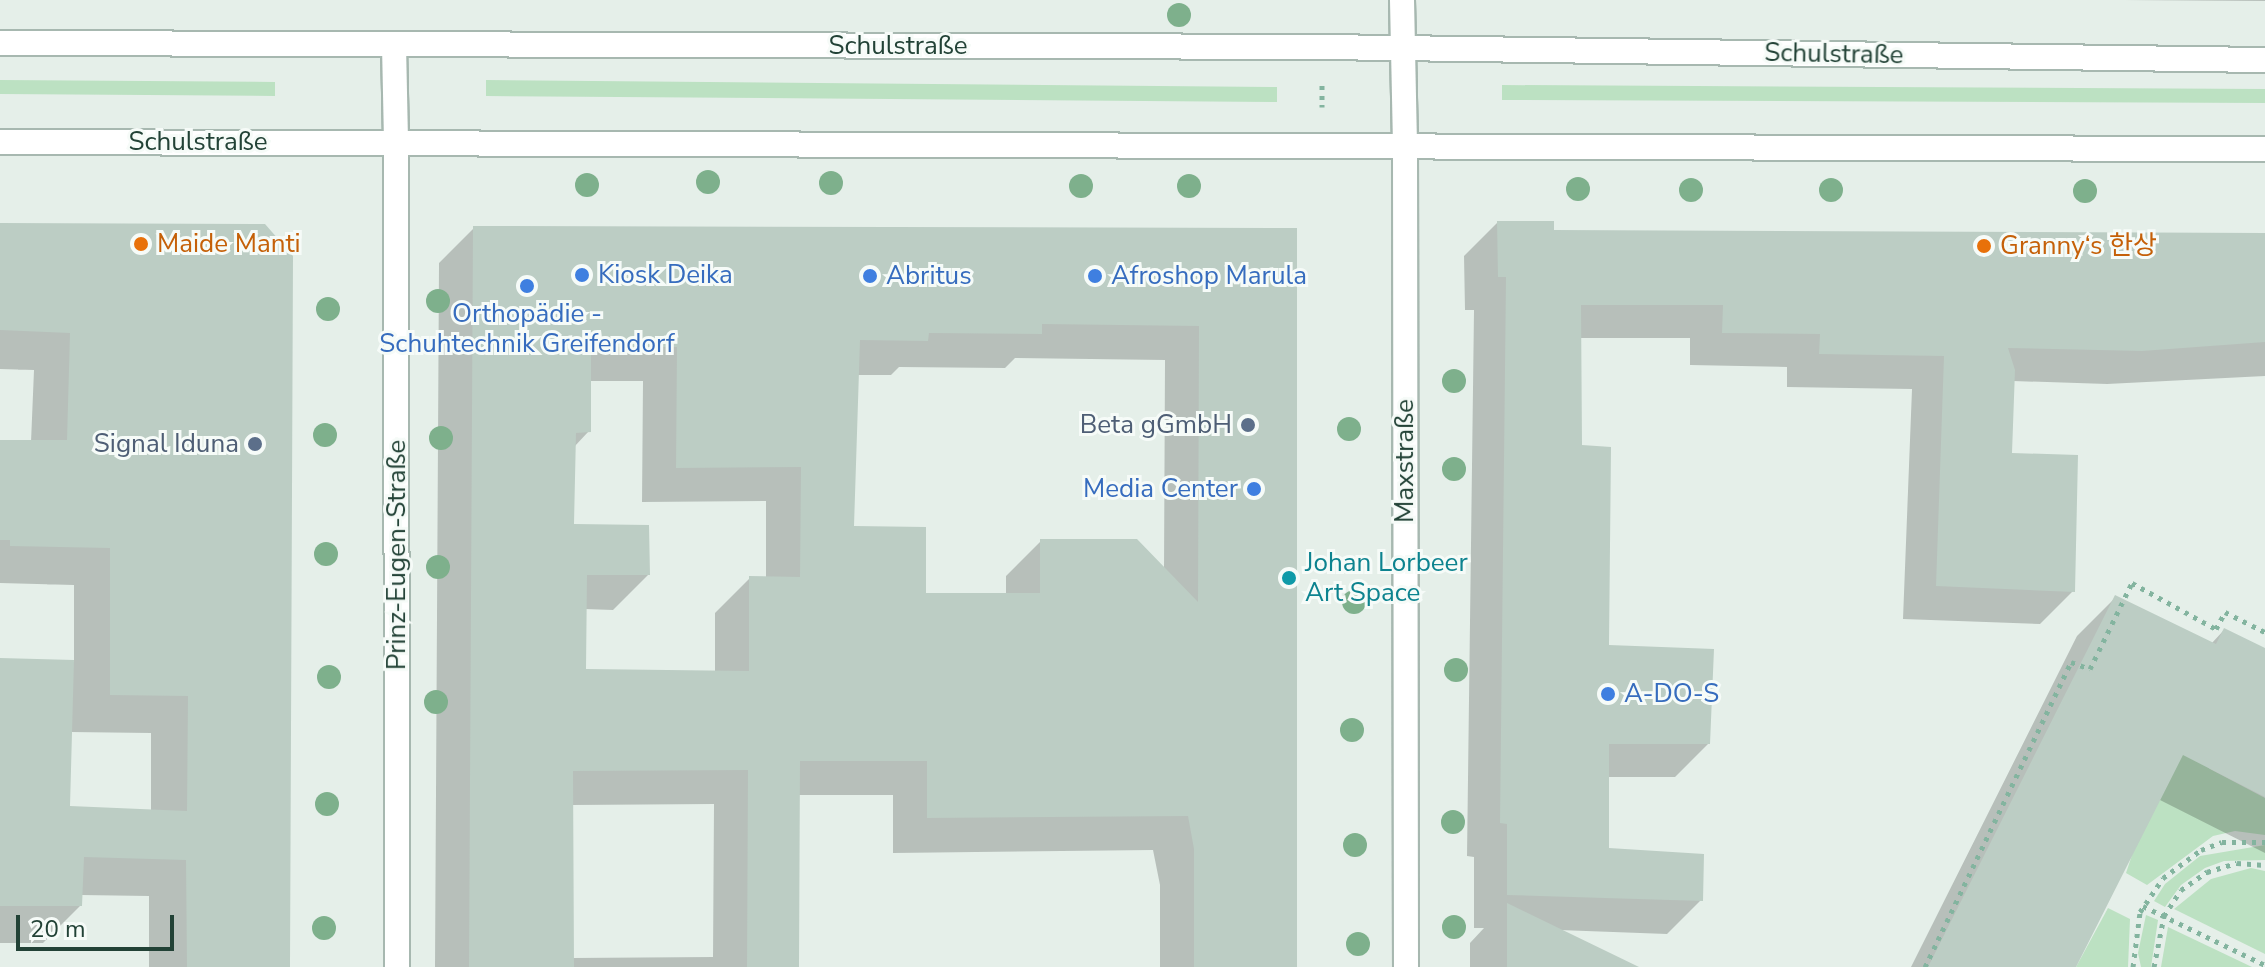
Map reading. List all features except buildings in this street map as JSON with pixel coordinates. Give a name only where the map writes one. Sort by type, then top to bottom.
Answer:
[{"type":"main road","points":[[1402,0],[1405,147]]},
{"type":"main road","name":"Schulstraße","points":[[0,43],[1403,49],[2265,60]]},
{"type":"main road","points":[[394,45],[396,142]]},
{"type":"main road","name":"Schulstraße","points":[[0,142],[2265,149]]},
{"type":"main road","name":"Prinz-Eugen-Straße","points":[[396,142],[397,967]]},
{"type":"main road","name":"Maxstraße","points":[[1405,147],[1406,967]]},
{"type":"path","points":[[1322,83],[1322,108]]},
{"type":"path","points":[[1925,967],[2071,662],[2090,669],[2132,583],[2216,629],[2225,612],[2265,632]]},
{"type":"path","points":[[2133,967],[2134,935],[2143,906],[2163,878],[2201,850],[2222,842],[2265,842]]},
{"type":"path","points":[[2154,967],[2164,916],[2181,890],[2207,872],[2237,863],[2265,865]]},
{"type":"path","points":[[2143,906],[2265,965]]},
{"type":"green space","points":[[0,80],[275,82],[275,96],[0,94]]},
{"type":"green space","points":[[486,80],[1277,87],[1277,102],[486,96]]},
{"type":"green space","points":[[1502,85],[2265,89],[2265,103],[1502,100]]},
{"type":"green space","points":[[2171,738],[2210,769],[2265,798],[2265,835],[2235,831],[2213,836],[2147,885],[2126,873]]},
{"type":"green space","points":[[2265,845],[2265,860],[2224,861],[2205,868],[2181,885],[2165,907],[2154,901],[2165,884],[2200,856]]},
{"type":"green space","points":[[2251,868],[2265,871],[2265,954],[2174,909],[2211,879]]},
{"type":"green space","points":[[2108,908],[2130,919],[2128,967],[2076,967]]},
{"type":"green space","points":[[2146,915],[2158,920],[2151,967],[2141,967],[2138,953]]},
{"type":"green space","points":[[2168,927],[2252,967],[2161,967]]},
{"type":"place","name":"Maide Manti","points":[[141,244]]},
{"type":"place","name":"Granny‘s 한상","points":[[1984,246]]},
{"type":"place","name":"Kiosk Deika","points":[[582,275]]},
{"type":"place","name":"Abritus","points":[[870,276]]},
{"type":"place","name":"Afroshop Marula","points":[[1095,276]]},
{"type":"place","name":"Orthopädie - Schuhtechnik Greifendorf","points":[[527,286]]},
{"type":"place","name":"Beta gGmbH","points":[[1248,425]]},
{"type":"place","name":"Signal Iduna","points":[[255,444]]},
{"type":"place","name":"Media Center","points":[[1254,489]]},
{"type":"place","name":"Johan Lorbeer Art Space","points":[[1289,578]]},
{"type":"place","name":"A-DO-S","points":[[1608,694]]}]
